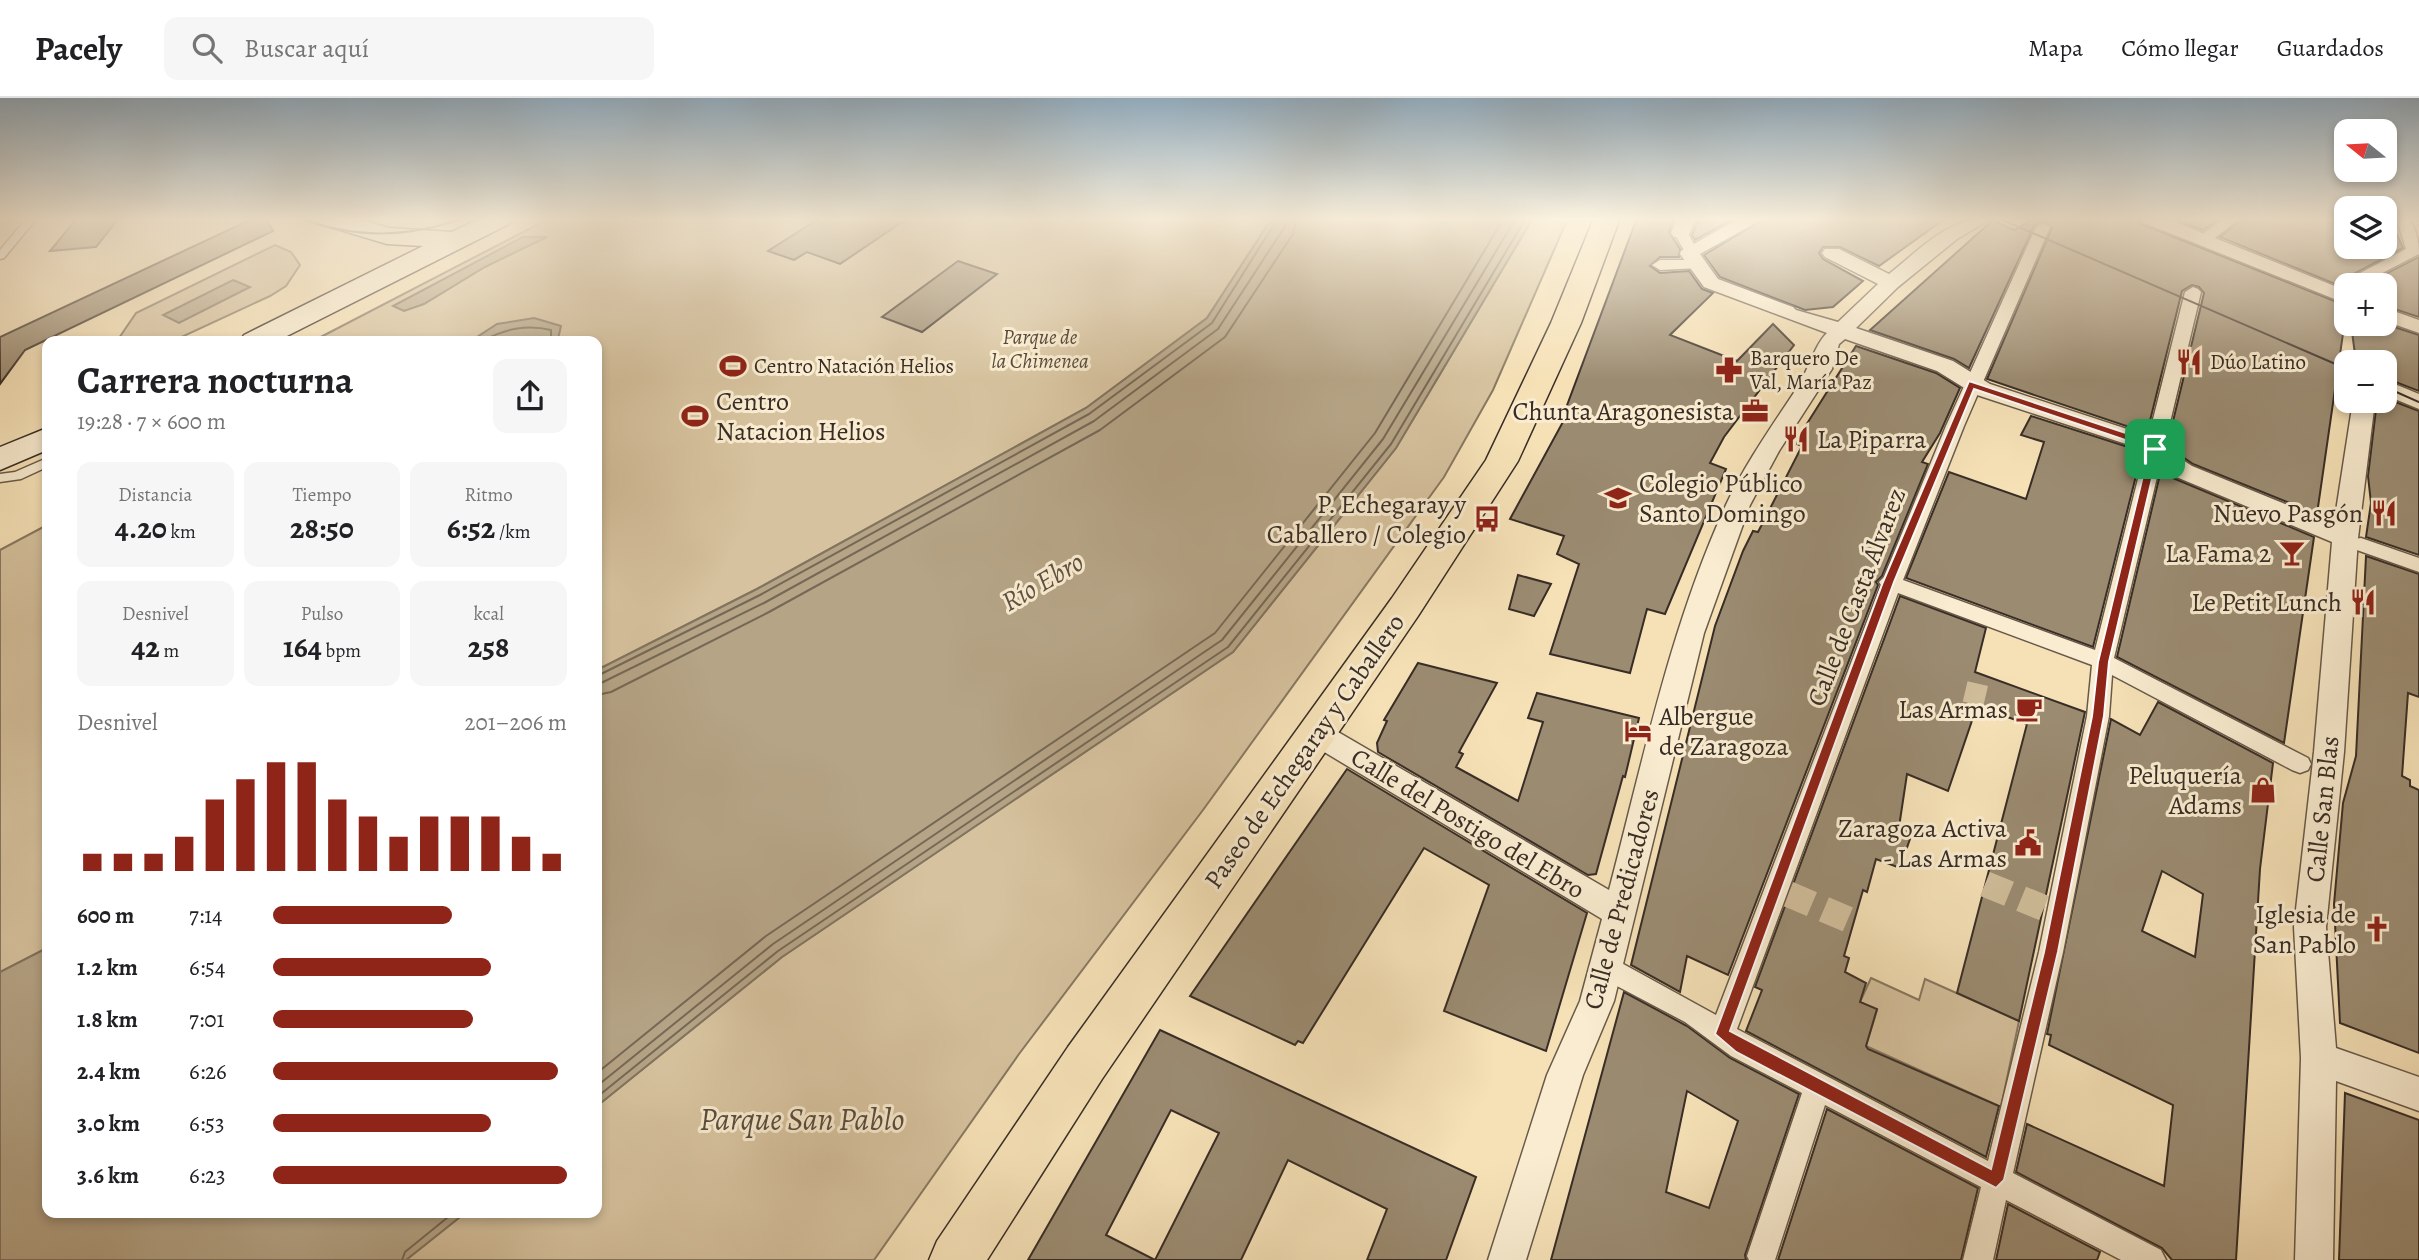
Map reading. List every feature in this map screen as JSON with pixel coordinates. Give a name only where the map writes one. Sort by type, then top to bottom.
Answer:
[{"type":"main road","points":[[318,311],[353,272]]},
{"type":"main road","points":[[266,336],[395,272]]},
{"type":"main road","name":"Paseo de Echegaray y Caballero","points":[[956,1260],[1085,1063],[1502,461],[1561,334],[1585,272]]},
{"type":"main road","points":[[0,460],[42,440]]},
{"type":"street","points":[[1705,272],[1711,283],[1945,366],[1982,389],[2137,440],[2155,449],[2183,471],[2353,541],[2419,565]]},
{"type":"street","points":[[1870,272],[1891,283]]},
{"type":"street","name":"Calle de Predicadores","points":[[1507,1260],[1565,1075],[1597,1001],[1607,968],[1690,634],[1726,535],[1767,451],[1821,369],[1829,342],[1904,272]]},
{"type":"street","name":"Calle de Casta Álvarez","points":[[1722,1034],[1782,892],[1889,582],[1972,383],[2022,272]]},
{"type":"street","points":[[2294,272],[2334,286]]},
{"type":"street","points":[[1978,1260],[2051,911],[2098,716],[2104,662],[2193,292]]},
{"type":"street","points":[[2397,319],[2419,327]]},
{"type":"street","points":[[2397,396],[2419,402]]},
{"type":"street","name":"Calle San Blas","points":[[2314,1260],[2319,1058],[2310,927],[2353,541],[2375,413]]},
{"type":"street","points":[[1889,582],[2104,662],[2300,764]]},
{"type":"street","name":"Calle del Postigo del Ebro","points":[[1316,733],[1620,913]]},
{"type":"street","points":[[1607,968],[1694,1014],[1722,1034],[1817,1087],[2151,1260]]},
{"type":"street","points":[[2319,1058],[2419,1094]]},
{"type":"street","points":[[1762,1256],[1817,1087]]},
{"type":"lane","points":[[0,478],[17,476],[42,464]]},
{"type":"green space","points":[[219,272],[295,272],[286,286],[270,296],[184,336],[120,336],[136,313]]},
{"type":"green space","name":"Parque de la Chimenea","points":[[446,272],[1237,272],[1207,318],[1086,408],[757,589],[602,667],[602,336],[323,336]]},
{"type":"green space","name":"Parque San Pablo","points":[[1501,272],[1544,272],[1493,390],[1444,477],[1203,810],[1019,1054],[874,1260],[406,1260],[459,1218],[602,1218],[602,1102],[782,957],[1233,652],[1396,448]]},
{"type":"green space","points":[[42,528],[42,951],[0,972],[0,550]]},
{"type":"green space","points":[[1871,978],[1919,1000],[1925,979],[2019,1021],[2001,1107],[1866,1046],[1877,1010],[1860,1002]]},
{"type":"water","points":[[457,272],[476,272],[424,304],[404,311],[393,306]]},
{"type":"water","name":"Río Ebro","points":[[1237,272],[1501,272],[1396,448],[1233,652],[782,957],[602,1102],[602,667],[757,589],[1086,408],[1207,318]]},
{"type":"water","points":[[233,280],[250,287],[179,323],[163,315]]},
{"type":"water","points":[[534,318],[561,326],[559,336],[479,336],[497,324]]},
{"type":"water","points":[[42,951],[42,1218],[459,1218],[406,1260],[0,1260],[0,972]]},
{"type":"building","points":[[138,272],[187,272],[54,336],[42,336],[42,342],[25,350],[0,384],[0,337]]},
{"type":"building","points":[[943,272],[997,274],[922,332],[882,317]]},
{"type":"building","points":[[1617,272],[1690,272],[1702,289],[1713,293],[1670,335],[1737,361],[1773,324],[1794,345],[1724,437],[1710,463],[1726,469],[1665,614],[1647,609],[1630,673],[1550,654],[1579,564],[1557,554],[1564,536],[1510,519],[1570,409],[1566,408]]},
{"type":"building","points":[[1717,272],[1847,272],[1863,281],[1833,307],[1805,310],[1720,277]]},
{"type":"building","points":[[1935,272],[2013,272],[1969,368],[1954,359],[1870,330]]},
{"type":"building","points":[[2033,272],[2262,272],[2334,301],[2334,336],[2343,336],[2341,350],[2334,350],[2334,396],[2317,514],[2193,464],[2167,446],[2204,293],[2199,287],[2192,285],[2182,291],[2147,433],[1987,379]]},
{"type":"building","points":[[2306,272],[2357,272],[2334,273],[2334,284]]},
{"type":"building","points":[[2419,272],[2419,317],[2397,310],[2397,273],[2388,273]]},
{"type":"building","points":[[2397,328],[2419,335],[2419,391],[2397,383],[2397,350],[2354,350],[2353,336],[2397,336]]},
{"type":"building","points":[[1856,346],[1936,373],[1960,388],[1940,433],[1922,462],[1928,464],[1882,576],[1876,582],[1878,585],[1728,975],[1687,956],[1680,992],[1631,965],[1715,626],[1743,551],[1753,531],[1758,532],[1802,446],[1797,444],[1803,430]]},
{"type":"building","points":[[2397,403],[2419,411],[2419,555],[2366,537],[2371,503],[2368,476],[2376,413],[2397,413]]},
{"type":"building","points":[[2031,416],[2128,447],[2141,456],[2093,647],[1906,578],[1949,472],[2026,499],[2044,442],[2021,435]]},
{"type":"building","points":[[2161,470],[2173,478],[2314,537],[2284,743],[2117,657]]},
{"type":"building","name":"Iglesia de San Pablo","points":[[2366,556],[2419,574],[2419,697],[2408,693],[2402,776],[2410,780],[2410,786],[2419,790],[2419,1053],[2340,1023],[2334,904],[2343,803],[2356,756]]},
{"type":"building","points":[[1518,575],[1551,584],[1534,616],[1509,609]]},
{"type":"building","points":[[1900,596],[1986,628],[1975,672],[2085,712],[2019,1021],[1957,993],[2027,724],[1977,706],[1948,791],[1907,774],[1899,827],[1912,833],[1900,868],[1876,859],[1867,892],[1863,890],[1844,956],[1849,958],[1845,972],[1866,983],[1860,1002],[1877,1009],[1866,1046],[1868,1049],[1999,1106],[1986,1157],[1746,1031],[1762,990],[1755,987]]},
{"type":"building","points":[[1418,663],[1497,683],[1459,752],[1463,754],[1456,767],[1518,801],[1543,722],[1528,718],[1537,693],[1639,718],[1625,777],[1623,776],[1596,874],[1588,875],[1378,752],[1377,743],[1387,721],[1384,720]]},
{"type":"building","points":[[2158,702],[2273,763],[2260,869],[2236,1260],[2172,1260],[2162,1248],[2016,1172],[2027,1124],[2164,1186],[2173,1105],[2049,1045],[2051,1035],[2047,1034],[2111,719],[2140,735]],"holes":[[[2162,871],[2203,894],[2195,957],[2142,931]]]},
{"type":"building","points":[[1347,769],[1587,913],[1546,1051],[1444,1011],[1489,885],[1424,848],[1303,1043],[1298,1041],[1295,1045],[1190,996]]},
{"type":"building","points":[[1624,992],[1687,1026],[1730,1058],[1799,1094],[1745,1255],[1746,1260],[1551,1260]],"holes":[[[1687,1091],[1738,1121],[1709,1208],[1666,1192]]]},
{"type":"building","points":[[1160,1030],[1476,1177],[1446,1260],[1367,1260],[1387,1209],[1288,1160],[1241,1260],[1028,1260]],"holes":[[[1171,1110],[1219,1133],[1155,1260],[1106,1235]]]},
{"type":"building","points":[[2345,1093],[2419,1120],[2419,1260],[2339,1260]]},
{"type":"building","points":[[1827,1109],[1978,1188],[1961,1260],[1778,1260]]},
{"type":"building","points":[[2008,1204],[2100,1252],[2097,1260],[1996,1260]]},
{"type":"tunnel","points":[[1973,704],[1980,674]]},
{"type":"tunnel","points":[[1985,884],[2044,908]]},
{"type":"tunnel","points":[[1788,894],[1854,922]]},
{"type":"tram line","points":[[2123,272],[2334,363]]},
{"type":"tram line","points":[[2397,392],[2419,402]]},
{"type":"place","name":"Dúo Latino","points":[[2189,362]]},
{"type":"place","name":"Centro Natación Helios","points":[[733,366]]},
{"type":"place","name":"Barquero De Val, María Paz","points":[[1729,370]]},
{"type":"place","name":"Chunta Aragonesista","points":[[1755,411]]},
{"type":"place","name":"Centro Natacion Helios","points":[[695,416]]},
{"type":"place","name":"La Piparra","points":[[1796,439]]},
{"type":"place","name":"Colegio Público Santo Domingo","points":[[1618,498]]},
{"type":"place","name":"Nuevo Pasgón","points":[[2384,513]]},
{"type":"place","name":"P. Echegaray y Caballero / Colegio","points":[[1487,519]]},
{"type":"place","name":"La Fama 2","points":[[2292,553]]},
{"type":"place","name":"Le Petit Lunch","points":[[2363,602]]},
{"type":"place","name":"Las Armas","points":[[2029,709]]},
{"type":"place","name":"Albergue de Zaragoza","points":[[1638,731]]},
{"type":"place","name":"Peluquería Adams","points":[[2263,790]]},
{"type":"place","name":"Zaragoza Activa - Las Armas","points":[[2028,843]]},
{"type":"place","name":"Iglesia de San Pablo","points":[[2377,929]]},
{"type":"route","points":[[1972,383],[1982,389],[2137,440],[2155,449],[2104,662],[2098,716],[2051,952],[1996,1180],[1741,1047],[1722,1034],[1889,582],[1972,383]]}]
